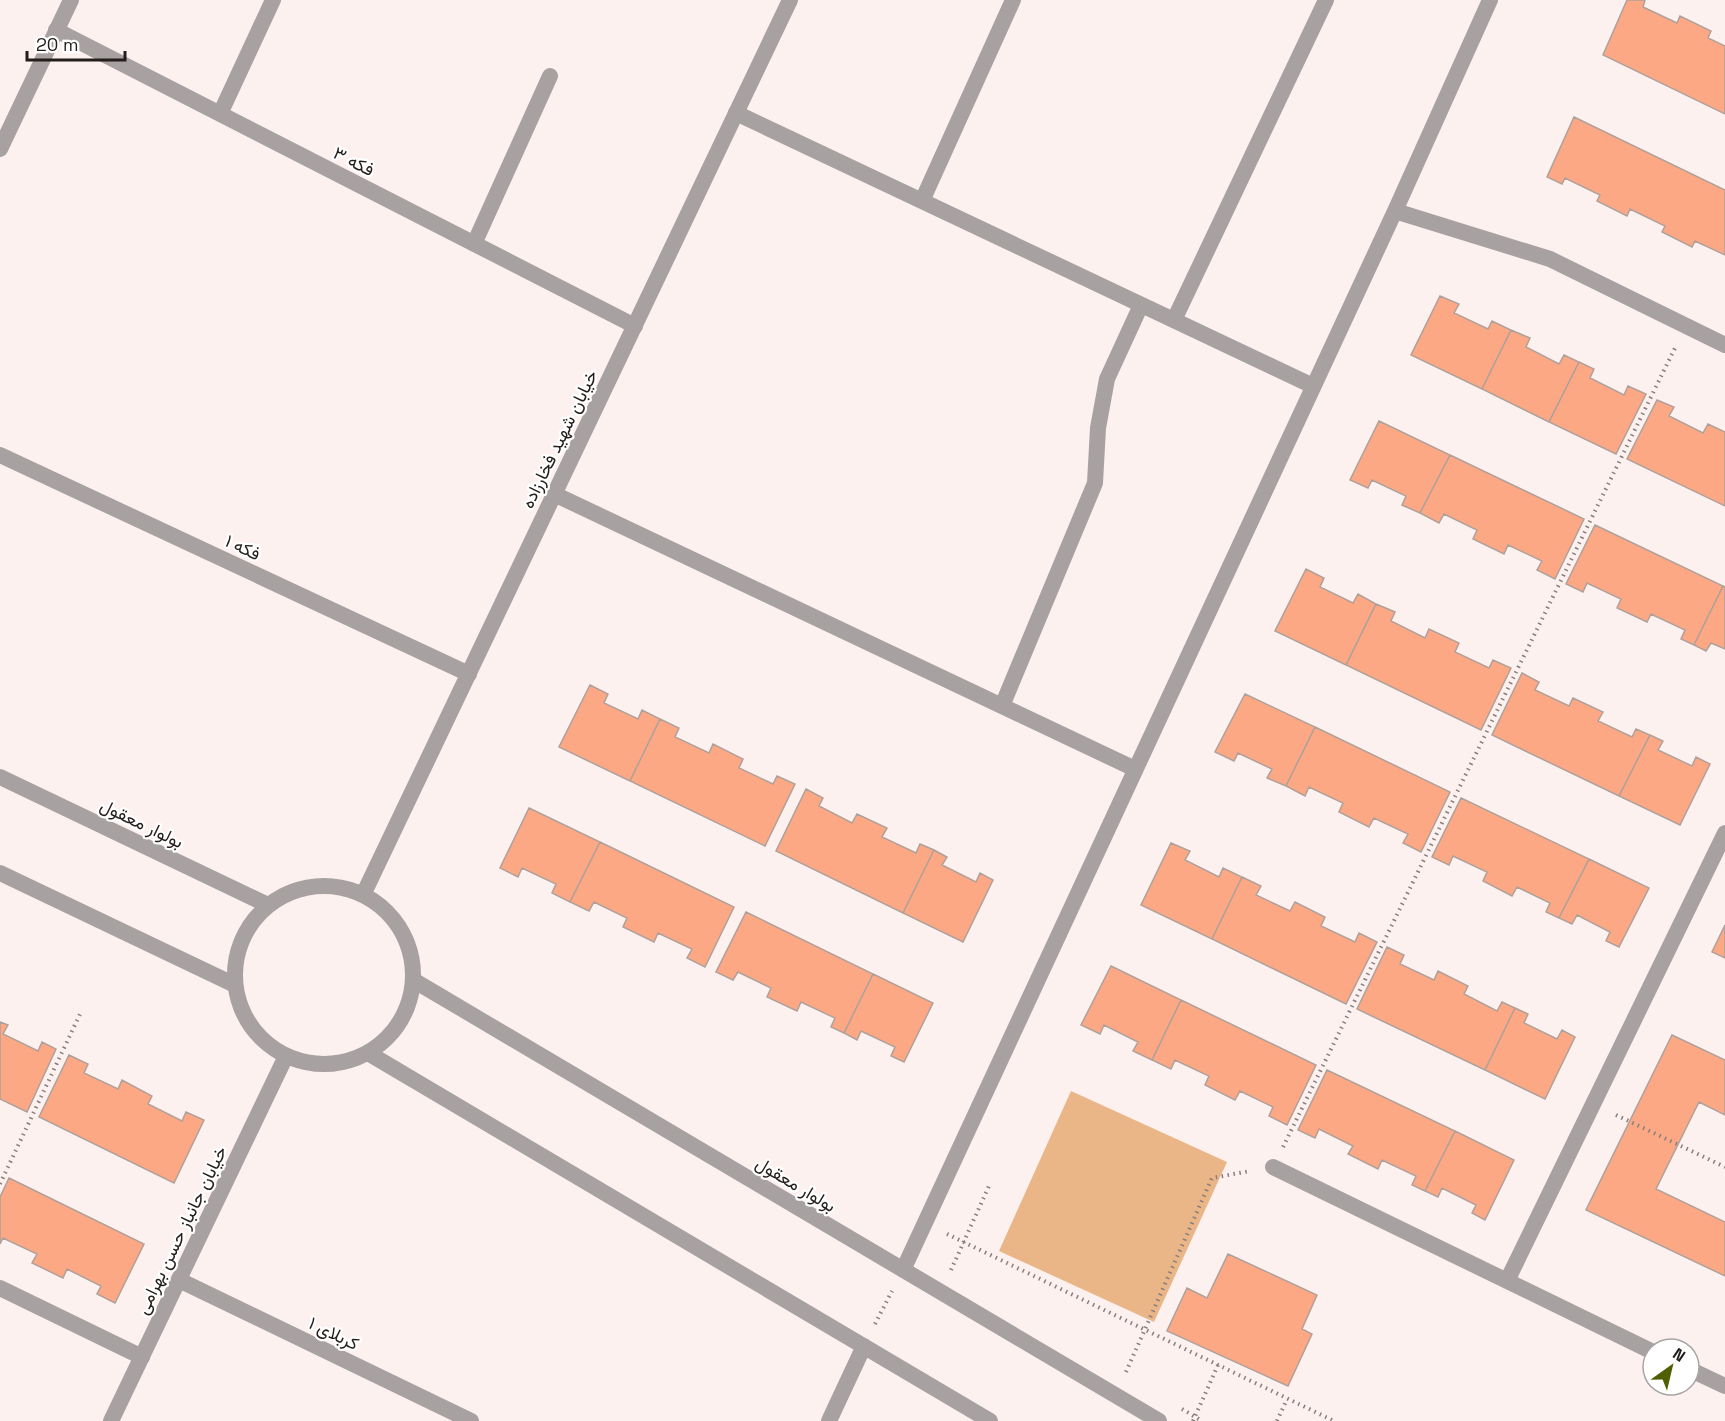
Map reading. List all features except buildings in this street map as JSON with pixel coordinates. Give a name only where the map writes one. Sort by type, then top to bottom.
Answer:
[{"type":"street","points":[[0,147],[71,0]]},
{"type":"street","points":[[220,114],[273,0]]},
{"type":"street","name":"خیابان شهید فخارزاده","points":[[363,895],[790,0]]},
{"type":"street","points":[[922,201],[1013,0]]},
{"type":"street","points":[[1174,320],[1326,0]]},
{"type":"street","points":[[903,1270],[1395,211],[1490,0]]},
{"type":"street","name":"فکه ۳","points":[[57,30],[635,326]]},
{"type":"street","points":[[474,244],[550,76]]},
{"type":"street","points":[[736,113],[1313,386]]},
{"type":"street","points":[[1395,211],[1550,259],[1725,345]]},
{"type":"street","points":[[1002,706],[1095,483],[1098,428],[1107,379],[1141,305]]},
{"type":"street","name":"فکه ۱","points":[[0,455],[469,674]]},
{"type":"street","points":[[554,494],[1135,769]]},
{"type":"street","name":"بولوار معقول","points":[[0,777],[268,905]]},
{"type":"street","points":[[1508,1281],[1725,833]]},
{"type":"street","points":[[0,873],[235,985]]},
{"type":"street","points":[[330,886],[363,895],[384,910],[400,930],[410,954],[413,980],[409,1002],[400,1022],[386,1040],[368,1053],[341,1063],[313,1064],[286,1056],[261,1038],[243,1014],[235,985],[235,963],[241,940],[252,921],[268,905],[298,890],[330,886]]},
{"type":"street","name":"بولوار معقول","points":[[413,980],[1159,1421]]},
{"type":"street","points":[[368,1053],[990,1421]]},
{"type":"street","name":"خیابان جانباز حسن بهرامی","points":[[111,1421],[286,1056]]},
{"type":"street","points":[[1273,1167],[1641,1346]]},
{"type":"street","name":"کربلای ۱","points":[[179,1280],[471,1421]]},
{"type":"street","points":[[0,1288],[142,1357]]},
{"type":"street","points":[[829,1421],[864,1347]]},
{"type":"street","points":[[1701,1375],[1725,1386]]},
{"type":"path","points":[[1124,1375],[1212,1178],[1273,1167],[1686,326]]},
{"type":"path","points":[[0,1184],[81,1012]]},
{"type":"path","points":[[1594,1104],[1725,1167]]},
{"type":"path","points":[[951,1272],[988,1186]]},
{"type":"path","points":[[924,1223],[1334,1421]]},
{"type":"path","points":[[864,1347],[903,1270]]},
{"type":"path","points":[[1193,1421],[1218,1365]]},
{"type":"path","points":[[1277,1421],[1287,1398]]},
{"type":"shaded area","points":[[1071,1091],[1227,1162],[1154,1322],[999,1251]]}]
